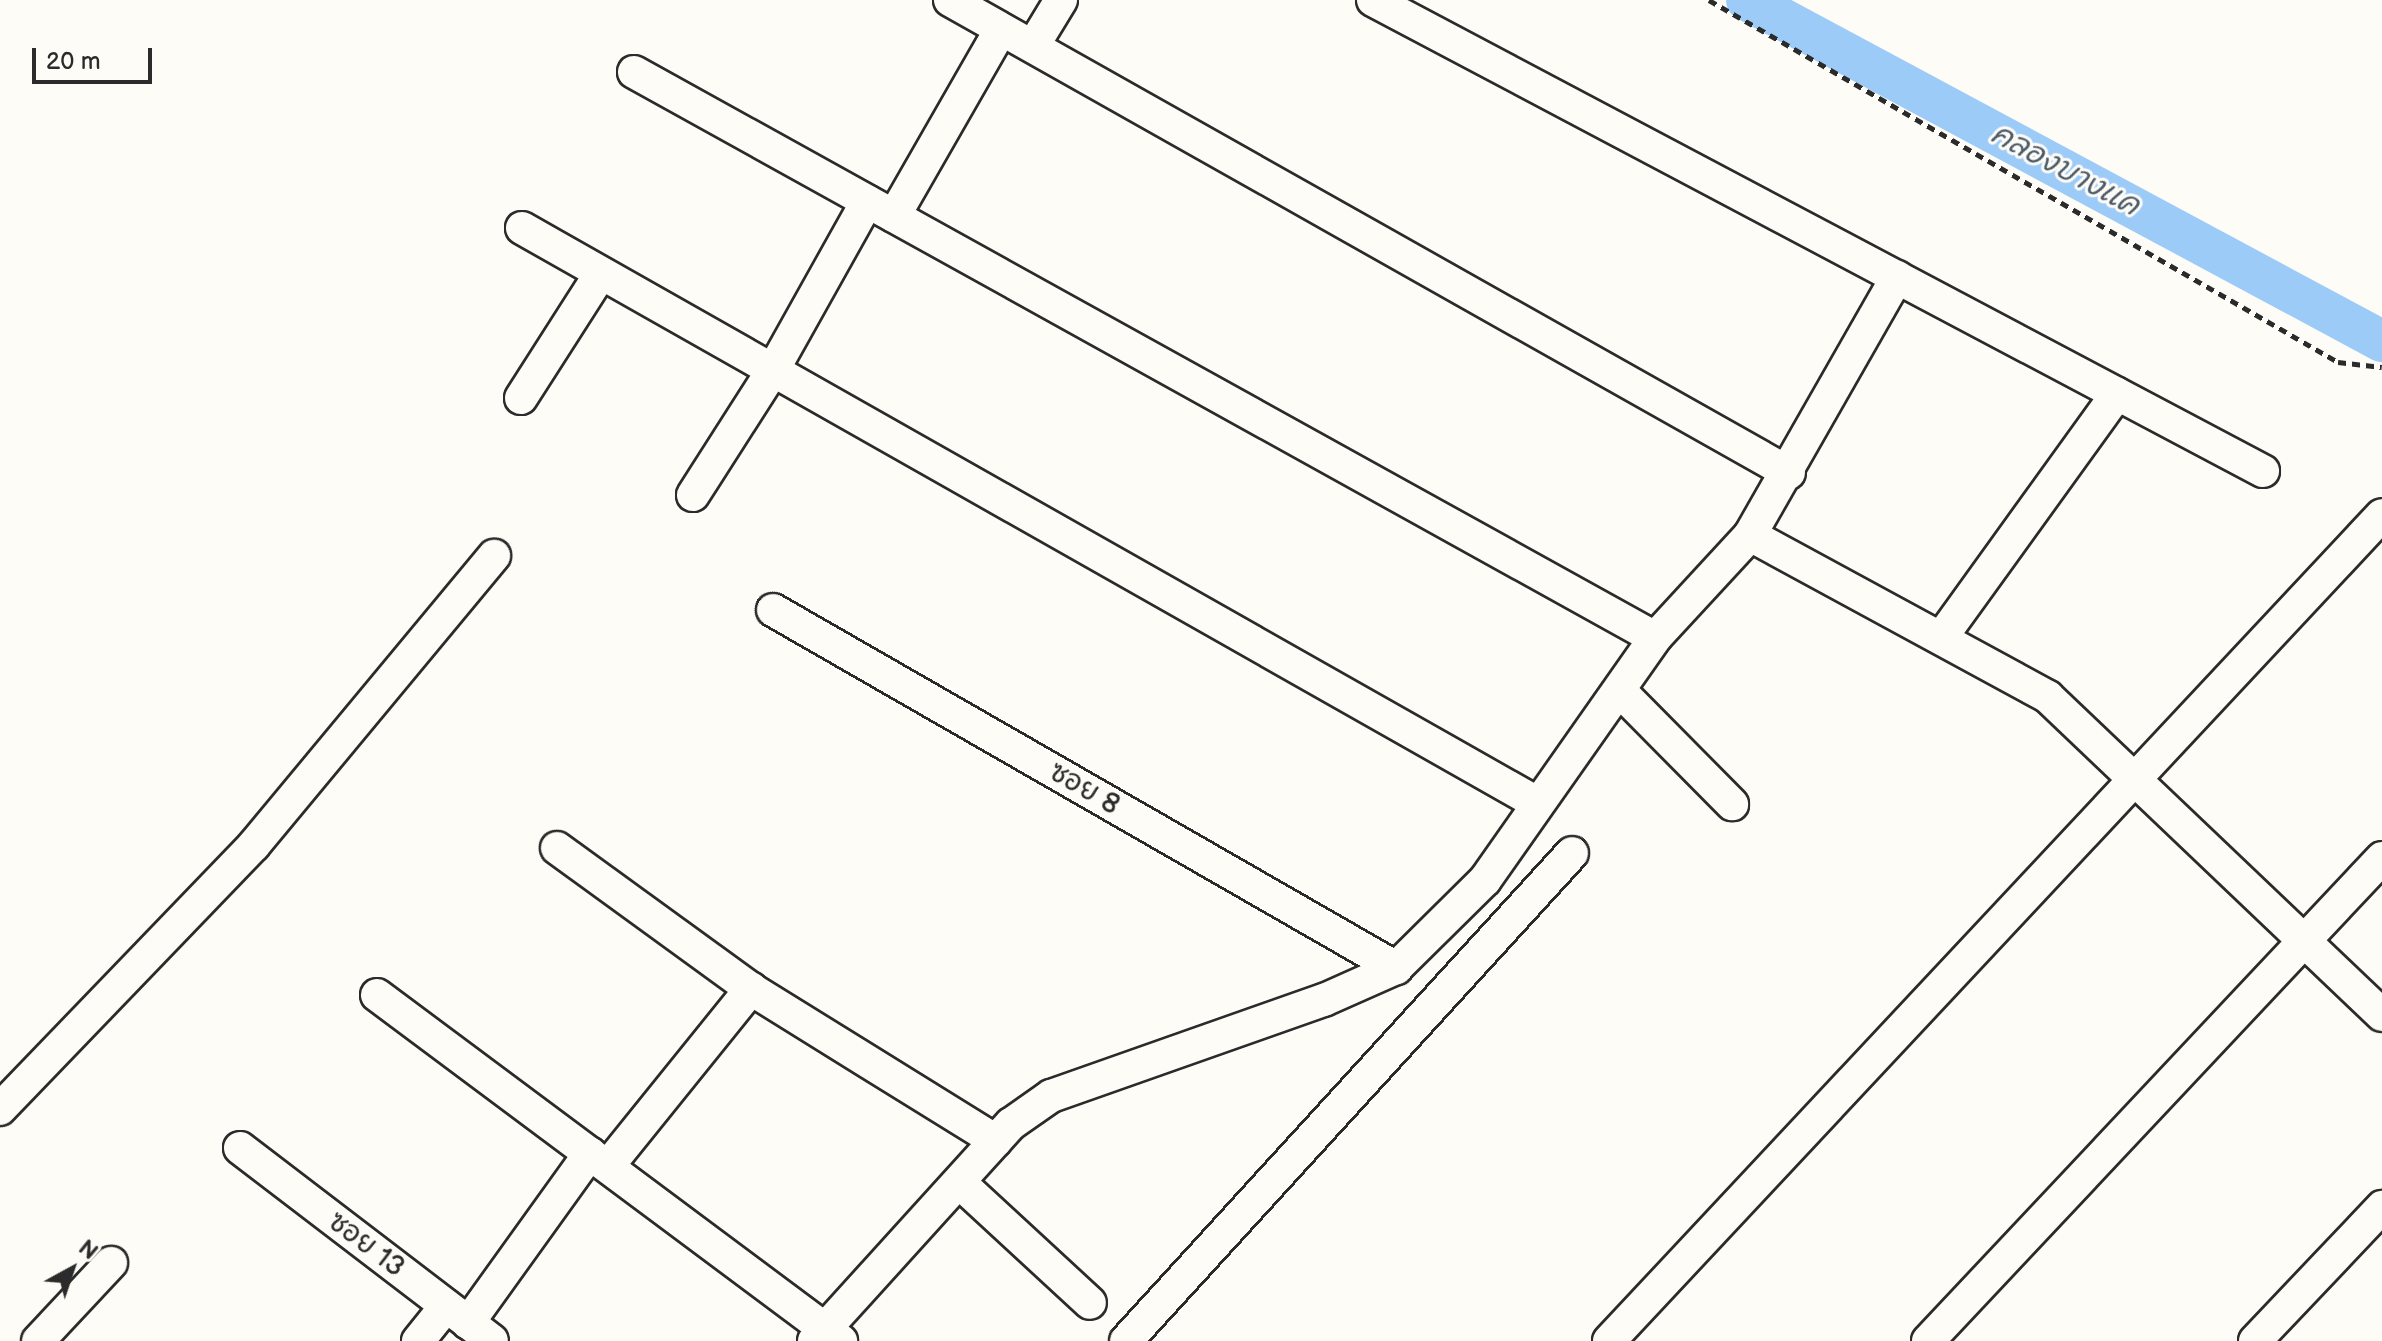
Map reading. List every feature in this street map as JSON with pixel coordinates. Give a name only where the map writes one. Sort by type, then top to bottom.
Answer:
[{"type":"street","points":[[950,0],[1789,473]]},
{"type":"street","points":[[1033,46],[1061,0]]},
{"type":"street","points":[[1373,0],[2263,471]]},
{"type":"street","points":[[693,495],[1001,29]]},
{"type":"street","points":[[634,72],[1655,638]]},
{"type":"street","points":[[522,228],[1537,803]]},
{"type":"street","points":[[521,398],[601,273]]},
{"type":"street","points":[[377,995],[599,1159],[827,1337],[996,1141],[1051,1096],[1324,1000],[1396,968],[1485,880],[1537,803],[1621,692],[1655,638],[1750,535],[1789,473],[1897,277]]},
{"type":"street","points":[[1941,638],[2117,394]]},
{"type":"street","points":[[1609,1341],[2382,515]]},
{"type":"street","points":[[1750,535],[2048,697],[2382,1015]]},
{"type":"street","points":[[0,1109],[254,845],[494,556]]},
{"type":"street","name":"ซอย 8","points":[[773,610],[1396,968]]},
{"type":"street","points":[[1621,692],[1732,804]]},
{"type":"street","points":[[557,848],[751,989],[996,1141]]},
{"type":"street","points":[[1126,1341],[1572,853]]},
{"type":"street","points":[[1928,1341],[2382,858]]},
{"type":"street","points":[[418,1341],[469,1323],[599,1159],[751,989]]},
{"type":"street","name":"ซอย 13","points":[[240,1148],[469,1323]]},
{"type":"street","points":[[959,1182],[1090,1303]]},
{"type":"street","points":[[2255,1341],[2382,1207]]},
{"type":"street","points":[[38,1341],[111,1263]]},
{"type":"path","points":[[1709,0],[2338,362],[2382,367]]},
{"type":"waterway","name":"คลองบางแค","points":[[1747,0],[2382,341]]}]
